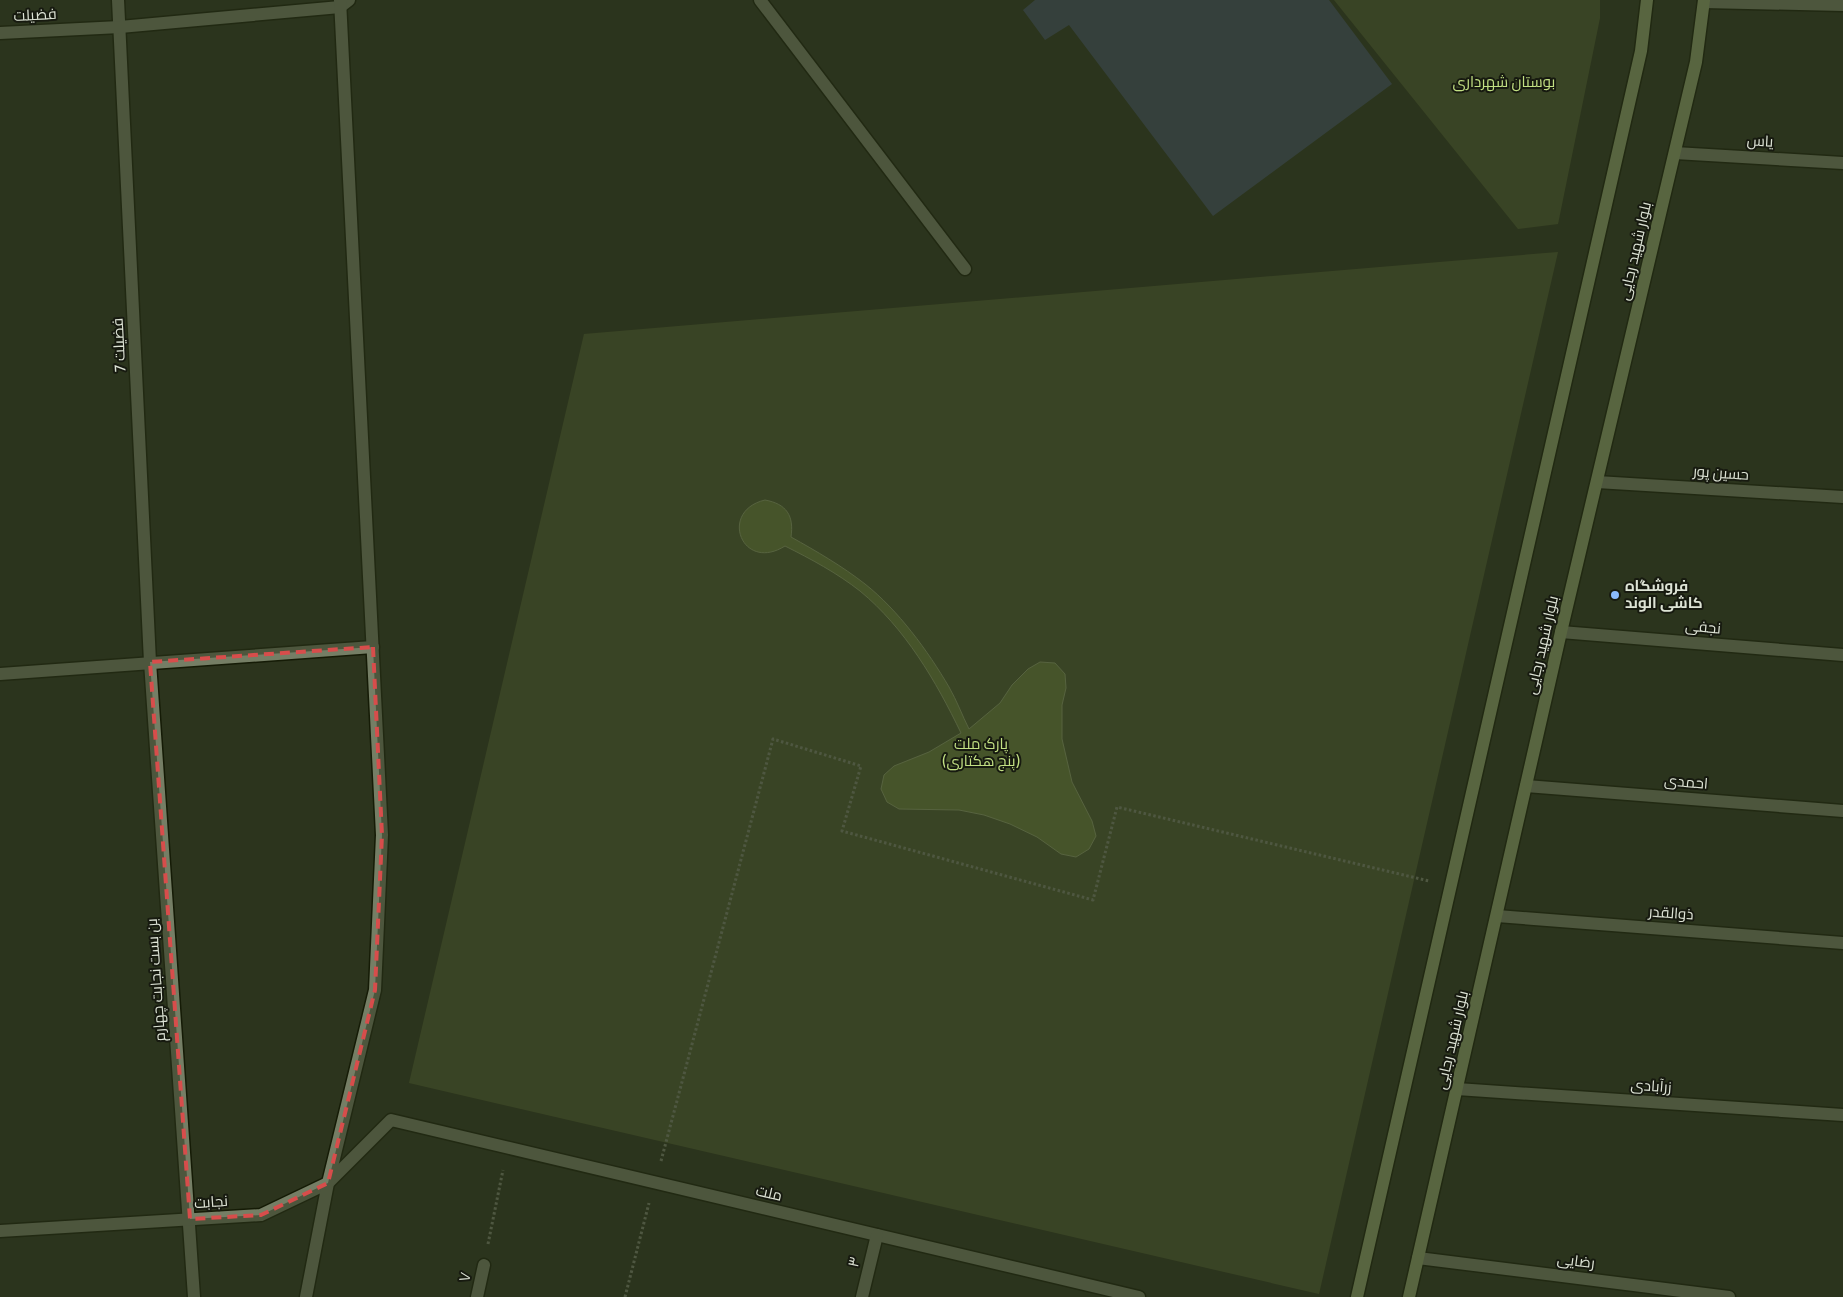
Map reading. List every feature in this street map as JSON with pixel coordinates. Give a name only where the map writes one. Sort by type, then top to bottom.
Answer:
[{"type":"main road","points":[[1357,1297],[1639,61],[1647,0]]},
{"type":"main road","name":"بلوار شهید رجایی","points":[[1409,1297],[1561,632],[1696,62],[1704,1]]},
{"type":"street","name":"فضیلت 7","points":[[118,0],[150,662]]},
{"type":"street","points":[[760,0],[965,269]]},
{"type":"street","points":[[1704,1],[1843,5]]},
{"type":"street","name":"فضیلت","points":[[0,33],[120,27],[343,2]]},
{"type":"street","points":[[306,1297],[328,1183],[375,990],[382,835],[343,2]]},
{"type":"street","name":"یاس","points":[[1675,153],[1843,163]]},
{"type":"street","name":"حسین پور","points":[[1597,482],[1843,497]]},
{"type":"street","name":"نجفی","points":[[1561,632],[1843,655]]},
{"type":"street","points":[[0,674],[373,647]]},
{"type":"street","name":"بن بست نجابت چهارم","points":[[150,662],[194,1297]]},
{"type":"street","name":"احمدی","points":[[1526,786],[1843,811]]},
{"type":"street","name":"ذوالقدر","points":[[1497,916],[1843,943]]},
{"type":"street","name":"زرآبادی","points":[[1457,1089],[1843,1115]]},
{"type":"street","name":"نجابت","points":[[0,1230],[261,1215],[328,1183],[390,1120]]},
{"type":"street","name":"ملت","points":[[390,1120],[1140,1297]]},
{"type":"street","name":"۳","points":[[862,1297],[876,1235]]},
{"type":"street","name":"رضایی","points":[[1418,1258],[1729,1297]]},
{"type":"street","name":"۷","points":[[476,1297],[484,1265]]},
{"type":"path","points":[[625,1297],[773,739],[861,766],[842,831],[1093,900],[1117,807],[1451,886]]},
{"type":"path","points":[[484,1265],[507,1147]]},
{"type":"highlighted area","points":[[373,647],[382,835],[375,990],[328,1183],[261,1215],[190,1219],[150,662]]},
{"type":"green space","name":"بوستان شهرداری","points":[[1334,0],[1600,0],[1600,18],[1558,224],[1518,229]]},
{"type":"green space","name":"پارک ملت (پنج هکتاری)","points":[[1558,252],[1319,1294],[409,1083],[584,334]]},
{"type":"shaded area","points":[[765,500],[779,505],[787,512],[791,523],[791,537],[856,577],[877,594],[901,619],[941,673],[969,729],[1000,703],[1012,685],[1028,669],[1040,662],[1055,663],[1065,674],[1066,688],[1062,705],[1062,739],[1072,782],[1092,821],[1096,836],[1089,849],[1076,857],[1061,854],[1037,837],[1010,824],[984,815],[959,810],[899,809],[887,802],[881,789],[884,775],[894,766],[929,752],[961,733],[941,694],[918,656],[891,621],[860,591],[824,567],[785,546],[770,552],[757,552],[747,546],[741,537],[739,527],[742,516],[751,506]]},
{"type":"building","points":[[1035,0],[1329,0],[1392,84],[1213,216],[1069,25],[1045,40],[1023,10]]},
{"type":"place","name":"فروشگاه کاشی الوند","points":[[1615,595]]}]
